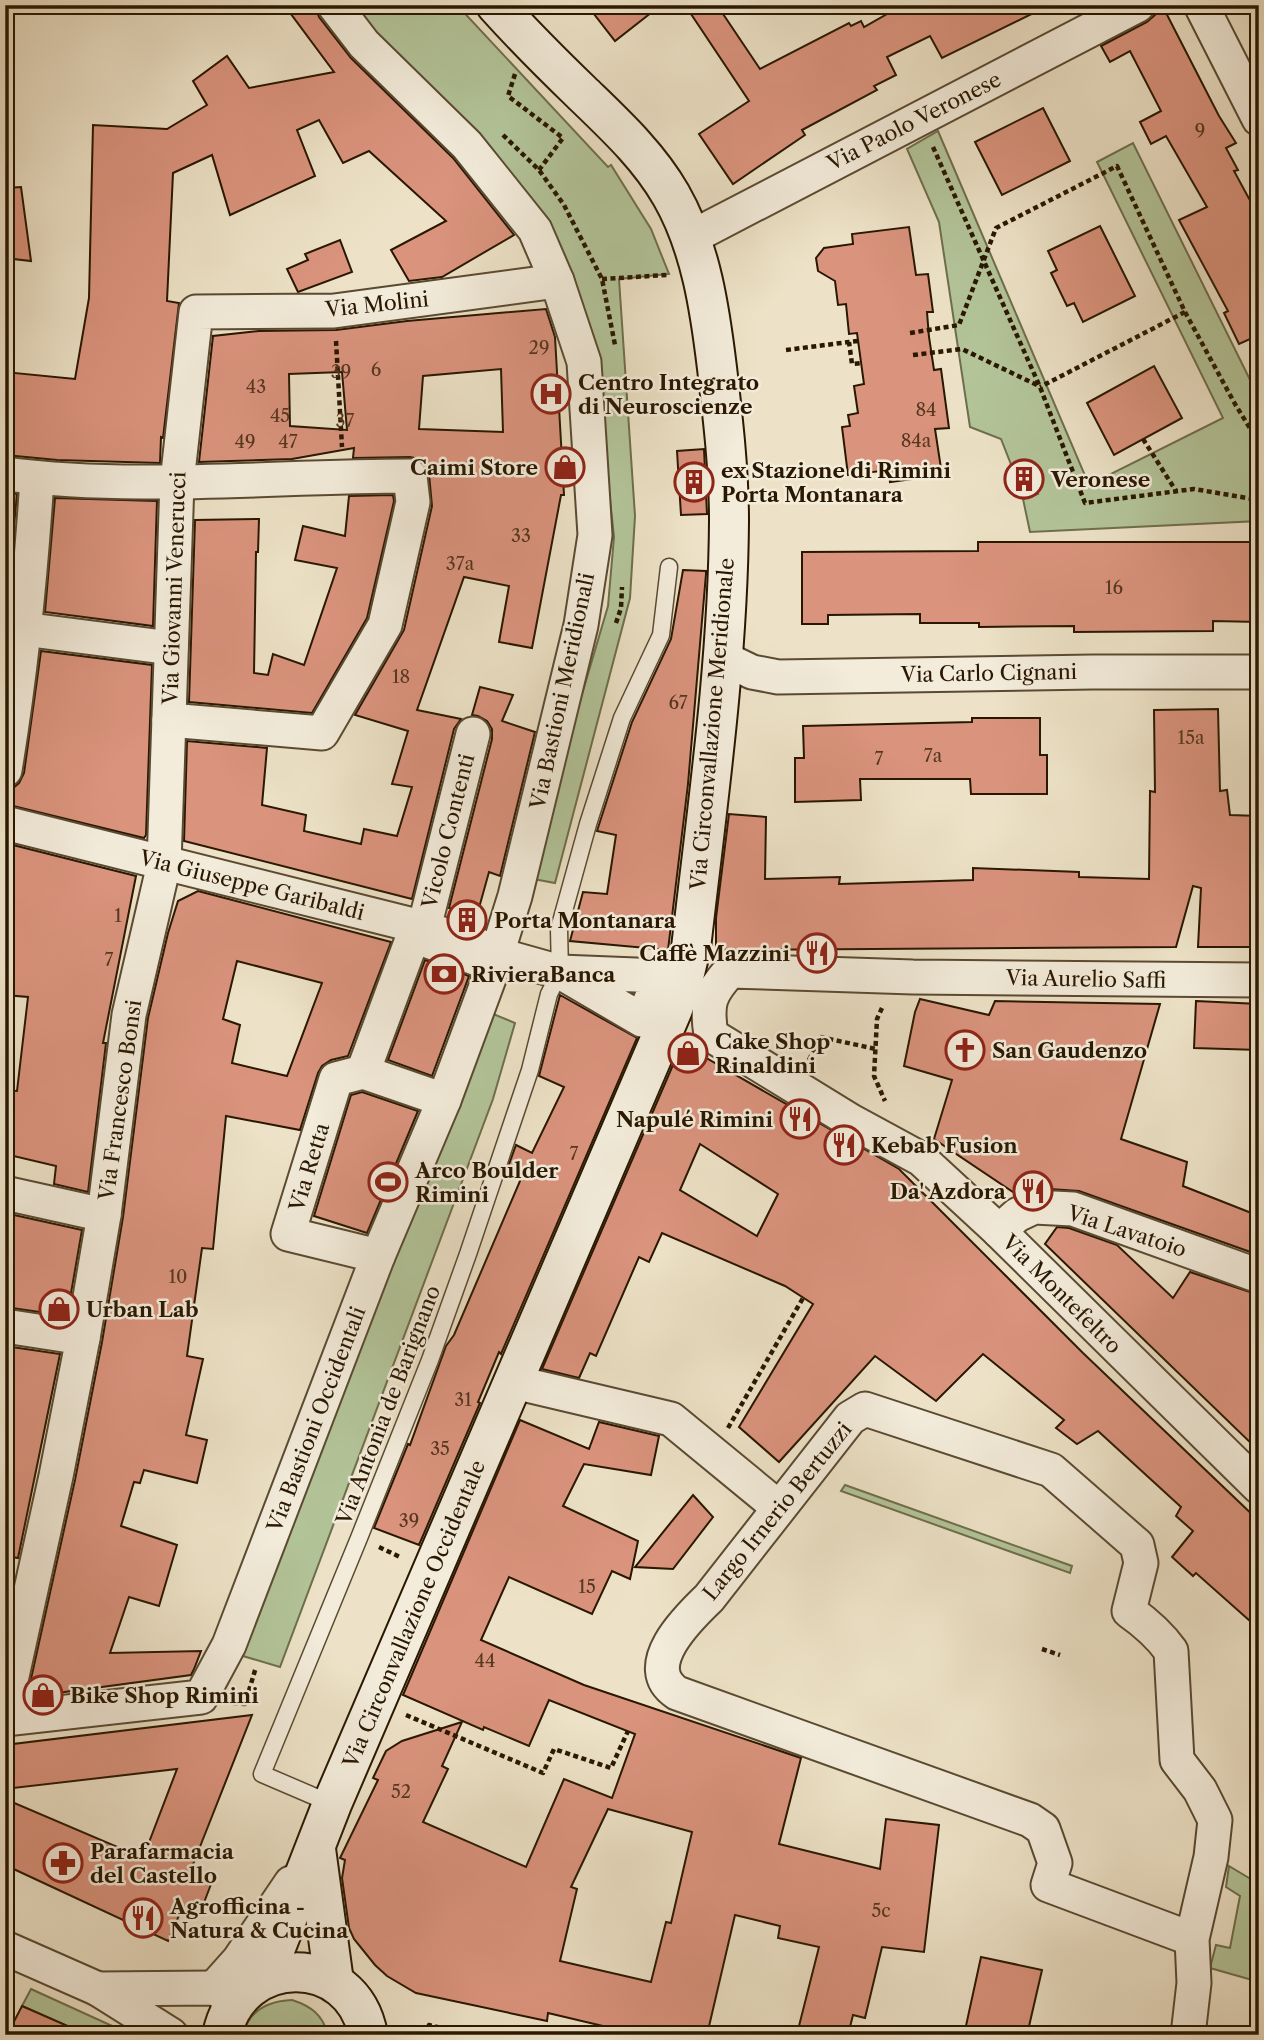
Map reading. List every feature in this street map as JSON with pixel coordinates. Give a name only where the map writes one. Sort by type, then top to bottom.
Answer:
[{"type":"street","name":"Via Bastioni Meridionali","points":[[334,5],[364,44],[467,145],[535,230],[557,281],[584,362],[595,535],[581,625],[515,896],[494,963]]},
{"type":"street","name":"Via Circonvallazione Meridionale","points":[[496,5],[525,38],[648,160],[673,198],[690,238],[710,317],[726,445],[729,521],[723,657],[691,948],[673,975]]},
{"type":"street","name":"Via Paolo Veronese","points":[[690,238],[1138,5]]},
{"type":"street","points":[[1201,5],[1259,119]]},
{"type":"street","name":"Via Molini","points":[[196,312],[334,311],[557,281]]},
{"type":"street","name":"Via Giovanni Venerucci","points":[[164,864],[177,482],[196,312]]},
{"type":"street","points":[[5,770],[14,718],[32,556],[21,476],[177,482],[410,476],[413,502],[386,625],[321,733],[169,720]]},
{"type":"street","points":[[23,629],[171,648]]},
{"type":"street","name":"Via Carlo Cignani","points":[[723,657],[752,672],[778,677],[1259,672]]},
{"type":"street","name":"Vicolo Contenti","points":[[417,933],[473,734]]},
{"type":"street","name":"Via Giuseppe Garibaldi","points":[[5,823],[417,933],[480,946],[494,963],[560,972]]},
{"type":"street","name":"Via Francesco Bonsi","points":[[5,1708],[19,1581],[56,1476],[104,1215],[129,1015],[164,864]]},
{"type":"street","points":[[417,933],[363,1072],[444,1100]]},
{"type":"street","name":"Via Bastioni Occidentali","points":[[5,1719],[201,1697],[229,1645],[378,1256],[444,1100],[494,963]]},
{"type":"street","name":"Via Aurelio Saffi","points":[[851,1121],[711,1035],[707,1013],[712,990],[730,971],[913,977],[1259,980]]},
{"type":"street","points":[[560,972],[673,975]]},
{"type":"street","points":[[560,972],[642,1020],[673,975]]},
{"type":"street","name":"Via Circonvallazione Occidentale","points":[[238,1989],[316,1846],[673,1009],[673,975]]},
{"type":"street","name":"Via Retta","points":[[363,1072],[336,1079],[288,1234],[378,1256]]},
{"type":"street","name":"Via Montefeltro","points":[[851,1121],[921,1159],[999,1231],[1259,1487]]},
{"type":"street","points":[[5,1193],[104,1215]]},
{"type":"street","name":"Via Lavatoio","points":[[999,1231],[1017,1215],[1034,1207],[1073,1209],[1259,1276]]},
{"type":"street","points":[[5,1326],[83,1338]]},
{"type":"street","points":[[514,1382],[671,1419],[778,1507]]},
{"type":"street","name":"Largo Irnerio Bertuzzi","points":[[1188,2035],[1194,1983],[1192,1938],[1211,1857],[1215,1820],[1200,1790],[1177,1760],[1171,1651],[1162,1637],[1129,1611],[1141,1563],[1137,1545],[1051,1470],[865,1409],[850,1418],[709,1598],[690,1616],[665,1652],[661,1674],[667,1686],[677,1693],[1030,1820],[1044,1829],[1055,1863],[1048,1885],[1192,1938]]},
{"type":"street","name":"Via Circonvallazione Occidentale","points":[[316,1846],[334,1982]]},
{"type":"street","name":"Via Circonvallazione Occidentale","points":[[238,1989],[239,1960],[316,1846]]},
{"type":"street","points":[[5,1948],[98,1989],[171,2035]]},
{"type":"street","points":[[98,1989],[238,1989],[281,1973],[300,1972],[334,1982],[348,1993],[359,2008],[389,2030]]},
{"type":"street","points":[[222,2035],[238,1989]]},
{"type":"lane","points":[[560,972],[559,929],[588,824],[622,718],[661,635],[669,567]]},
{"type":"lane","name":"Via Antonia de Barignano","points":[[332,1804],[262,1774],[434,1347],[530,1070],[549,993],[560,972]]},
{"type":"path","points":[[518,64],[508,96],[563,138],[539,170]]},
{"type":"path","points":[[920,117],[1040,387],[1085,503],[1194,489],[1259,500]]},
{"type":"path","points":[[910,332],[958,325],[996,228],[1117,166],[1185,312],[1259,443]]},
{"type":"path","points":[[602,279],[669,274]]},
{"type":"path","points":[[1040,387],[1185,312]]},
{"type":"path","points":[[786,350],[858,341]]},
{"type":"path","points":[[849,342],[852,365],[861,363]]},
{"type":"path","points":[[913,355],[962,349],[1040,387]]},
{"type":"path","points":[[337,362],[344,476]]},
{"type":"path","points":[[1143,439],[1176,491]]},
{"type":"path","points":[[884,1000],[877,1019],[874,1076],[905,1150]]},
{"type":"path","points":[[805,1069],[820,1037],[876,1049]]},
{"type":"path","points":[[738,1436],[728,1427],[803,1298]]},
{"type":"path","points":[[359,1538],[432,1572]]},
{"type":"path","points":[[1042,1649],[1060,1655]]},
{"type":"path","points":[[376,1702],[543,1773],[554,1749],[611,1768],[628,1731]]},
{"type":"path","points":[[5,2024],[10,2015],[9,1994]]},
{"type":"path","points":[[389,2030],[425,2035]]},
{"type":"path","points":[[389,2030],[468,2035]]},
{"type":"green space","points":[[348,5],[457,5],[608,167],[611,165],[651,229],[669,274],[619,279],[635,516],[630,598],[555,883],[528,878],[608,606],[614,537],[595,360],[544,227]]},
{"type":"green space","points":[[938,131],[1089,485],[1223,418],[1097,162],[1133,143],[1259,398],[1259,521],[1030,532],[1023,499],[1038,494],[1026,462],[1012,467],[1001,439],[970,427],[939,222],[907,149]]},
{"type":"green space","points":[[486,1011],[515,1023],[493,1099],[280,1667],[236,1654]]},
{"type":"green space","points":[[845,1485],[1072,1566],[1070,1573],[841,1491]]},
{"type":"green space","points":[[1229,1866],[1259,1884],[1259,1982],[1210,1968],[1216,1945],[1230,1948],[1240,1896],[1226,1887]]},
{"type":"green space","points":[[31,1989],[132,2035],[88,2035],[22,2006]]},
{"type":"green space","points":[[292,2000],[315,2012],[328,2035],[243,2035],[250,2019],[261,2008],[275,2002]]},
{"type":"building","points":[[309,5],[315,5],[319,17],[351,58],[453,158],[514,235],[442,277],[409,281],[391,250],[446,221],[369,151],[343,163],[319,120],[297,130],[315,176],[230,215],[212,155],[173,173],[167,301],[179,303],[160,463],[57,460],[5,455],[5,372],[75,379],[89,298],[93,125],[167,129],[207,105],[193,81],[227,56],[249,88],[334,72],[291,14]]},
{"type":"building","points":[[587,5],[661,5],[615,41]]},
{"type":"building","points":[[685,5],[717,5],[760,69],[849,23],[851,26],[861,21],[864,27],[903,5],[1050,5],[942,58],[930,36],[887,57],[896,75],[874,86],[877,90],[802,130],[805,135],[733,184],[699,134],[749,101]]},
{"type":"building","points":[[1157,5],[1162,5],[1219,116],[1236,143],[1226,148],[1238,170],[1234,171],[1259,217],[1259,335],[1239,344],[1224,313],[1228,311],[1179,220],[1207,207],[1166,136],[1151,144],[1140,122],[1161,111],[1130,51],[1110,62],[1101,46],[1147,22],[1155,15]]},
{"type":"building","points":[[1043,108],[1070,161],[1002,195],[975,142]]},
{"type":"building","points":[[21,187],[31,261],[5,258],[5,188]]},
{"type":"building","points":[[1100,226],[1135,296],[1083,322],[1074,303],[1067,306],[1051,273],[1057,270],[1048,251]]},
{"type":"building","points":[[909,227],[916,275],[928,274],[933,312],[927,312],[929,337],[934,370],[941,369],[949,428],[935,429],[942,475],[890,482],[889,470],[848,475],[842,427],[850,426],[848,415],[858,413],[854,386],[864,384],[857,333],[849,334],[846,304],[838,305],[835,281],[818,271],[816,258],[824,248],[853,244],[852,234]]},
{"type":"building","points":[[340,240],[352,272],[298,292],[287,269],[308,260],[305,254]]},
{"type":"building","points":[[546,309],[555,337],[564,495],[561,495],[532,648],[499,642],[509,586],[464,577],[417,710],[461,719],[454,729],[412,899],[184,841],[187,741],[267,748],[262,805],[306,815],[304,831],[361,844],[364,829],[397,836],[412,787],[392,784],[408,731],[355,715],[404,630],[432,506],[426,466],[419,459],[410,457],[353,458],[354,448],[292,459],[199,462],[213,336],[259,331],[336,330]],"holes":[[[501,369],[503,432],[419,429],[423,376]],[[342,372],[347,430],[290,426],[289,374]]]},
{"type":"building","points":[[1154,366],[1182,418],[1114,455],[1087,403]]},
{"type":"building","name":"ex Stazione di Rimini Porta Montanara","points":[[704,449],[707,514],[681,515],[677,451]]},
{"type":"building","points":[[5,493],[17,494],[5,623]]},
{"type":"building","points":[[393,495],[394,501],[367,618],[312,713],[189,702],[195,520],[259,519],[254,673],[268,675],[273,654],[304,665],[337,568],[295,560],[303,526],[345,536],[349,496]]},
{"type":"building","points":[[55,498],[157,501],[153,626],[45,612]]},
{"type":"building","points":[[978,542],[1259,542],[1259,622],[1213,621],[1213,631],[1074,632],[1074,626],[979,627],[979,623],[920,623],[920,614],[828,615],[828,624],[802,624],[802,552],[978,551]]},
{"type":"building","points":[[683,570],[706,571],[706,574],[688,784],[668,950],[570,941],[583,892],[607,894],[616,835],[597,831],[632,722],[671,639]]},
{"type":"building","points":[[41,651],[152,665],[144,838],[5,804],[5,789],[13,788],[19,783],[24,773]]},
{"type":"building","points":[[480,687],[513,695],[502,721],[535,732],[500,876],[489,872],[477,915],[449,908],[492,739],[492,729],[487,721],[472,715]]},
{"type":"building","points":[[1218,709],[1220,791],[1227,790],[1230,815],[1259,816],[1259,947],[1198,947],[1201,888],[1193,886],[1176,947],[716,950],[716,918],[729,814],[766,817],[765,879],[840,877],[839,884],[973,880],[973,868],[1079,872],[1079,877],[1149,879],[1150,791],[1155,792],[1154,710]]},
{"type":"building","points":[[972,718],[1040,718],[1040,755],[1047,755],[1047,794],[971,794],[970,779],[860,779],[861,800],[795,802],[795,758],[804,758],[803,726],[972,722]]},
{"type":"building","points":[[5,843],[136,876],[103,1043],[106,1043],[88,1192],[54,1184],[56,1166],[5,1154],[5,1090],[17,1091],[28,997],[5,995]]},
{"type":"building","points":[[198,891],[391,942],[348,1056],[331,1060],[322,1066],[300,1130],[226,1116],[213,1249],[202,1248],[187,1356],[203,1359],[186,1435],[207,1440],[197,1483],[144,1470],[140,1483],[134,1482],[121,1526],[177,1545],[159,1606],[129,1597],[110,1653],[201,1651],[194,1669],[191,1675],[27,1697],[75,1480],[102,1342],[123,1217],[148,1018],[178,901]],"holes":[[[237,961],[322,983],[287,1076],[232,1063],[240,1025],[223,1019]]]},
{"type":"building","points":[[425,960],[469,976],[432,1076],[388,1060]]},
{"type":"building","points":[[560,995],[637,1038],[501,1354],[499,1352],[419,1545],[374,1528],[408,1444],[410,1445],[446,1346],[454,1335],[523,1174],[508,1167],[516,1145],[532,1153],[564,1087],[539,1076]]},
{"type":"building","points":[[920,999],[989,1015],[995,1001],[1160,1004],[1121,1139],[1187,1162],[1183,1186],[1259,1216],[1259,1255],[1079,1191],[1035,1188],[1013,1192],[934,1139],[952,1080],[904,1066]]},
{"type":"building","points":[[1196,1001],[1259,1004],[1259,1050],[1194,1048]]},
{"type":"building","points":[[682,1044],[899,1169],[1083,1353],[1259,1521],[1259,1629],[1196,1573],[1193,1576],[1172,1557],[1193,1531],[1176,1516],[1181,1507],[1098,1431],[1077,1444],[1056,1428],[1064,1420],[983,1354],[936,1401],[875,1356],[779,1462],[739,1427],[813,1304],[785,1286],[662,1233],[649,1262],[639,1257],[596,1356],[590,1353],[579,1378],[542,1369]],"holes":[[[700,1144],[778,1194],[757,1236],[680,1190]]]},
{"type":"building","points":[[362,1092],[418,1111],[367,1233],[314,1216],[351,1095]]},
{"type":"building","points":[[5,1213],[82,1230],[67,1316],[5,1307]]},
{"type":"building","points":[[1057,1227],[1069,1228],[1117,1245],[1173,1298],[1190,1272],[1259,1295],[1259,1451],[1045,1244]]},
{"type":"building","points":[[5,1346],[60,1354],[18,1558],[5,1556]]},
{"type":"building","points":[[520,1420],[589,1449],[599,1422],[659,1436],[651,1475],[584,1464],[563,1506],[638,1541],[630,1579],[612,1571],[592,1614],[509,1577],[481,1640],[584,1685],[801,1758],[779,1844],[880,1869],[886,1819],[939,1825],[924,1952],[882,1947],[865,2018],[853,2015],[848,2035],[799,2026],[819,1947],[778,1938],[780,1926],[735,1915],[707,2035],[641,2035],[548,2013],[547,2021],[416,1993],[387,1976],[354,1939],[349,1928],[342,1878],[345,1860],[340,1858],[378,1780],[373,1778],[386,1751],[402,1741],[462,1722],[442,1766],[448,1769],[423,1822],[526,1867],[564,1779],[612,1798],[635,1734],[549,1700],[529,1746],[484,1727],[483,1730],[403,1695]],"holes":[[[608,1809],[692,1832],[671,1923],[666,1922],[651,1982],[560,1961],[577,1889],[571,1887]]]},
{"type":"building","points":[[693,1495],[713,1517],[673,1569],[635,1567]]},
{"type":"building","points":[[252,1715],[190,1872],[213,1879],[200,1913],[183,1906],[168,1941],[5,1865],[5,1799],[143,1858],[177,1769],[5,1789],[5,1745]]},
{"type":"building","points":[[981,1957],[1042,1970],[1027,2035],[964,2035]]},
{"type":"building","points":[[22,2006],[88,2035],[7,2035]]},
{"type":"place","name":"Centro Integrato di Neuroscienze","points":[[551,394]]},
{"type":"place","name":"Caimi Store","points":[[565,467]]},
{"type":"place","name":"Veronese","points":[[1024,479]]},
{"type":"place","name":"ex Stazione di Rimini Porta Montanara","points":[[694,482]]},
{"type":"place","name":"Porta Montanara","points":[[467,920]]},
{"type":"place","name":"Caffè Mazzini","points":[[817,953]]},
{"type":"place","name":"RivieraBanca","points":[[444,974]]},
{"type":"place","name":"San Gaudenzo","points":[[965,1050]]},
{"type":"place","name":"Cake Shop Rinaldini","points":[[688,1053]]},
{"type":"place","name":"Napulé Rimini","points":[[800,1119]]},
{"type":"place","name":"Kebab Fusion","points":[[844,1145]]},
{"type":"place","name":"Arco Boulder Rimini","points":[[388,1182]]},
{"type":"place","name":"Da' Azdora","points":[[1033,1191]]},
{"type":"place","name":"Urban Lab","points":[[59,1309]]},
{"type":"place","name":"Bike Shop Rimini","points":[[43,1695]]},
{"type":"place","name":"Parafarmacia del Castello","points":[[63,1863]]},
{"type":"place","name":"Agrofficina - Natura & Cucina","points":[[143,1918]]}]
